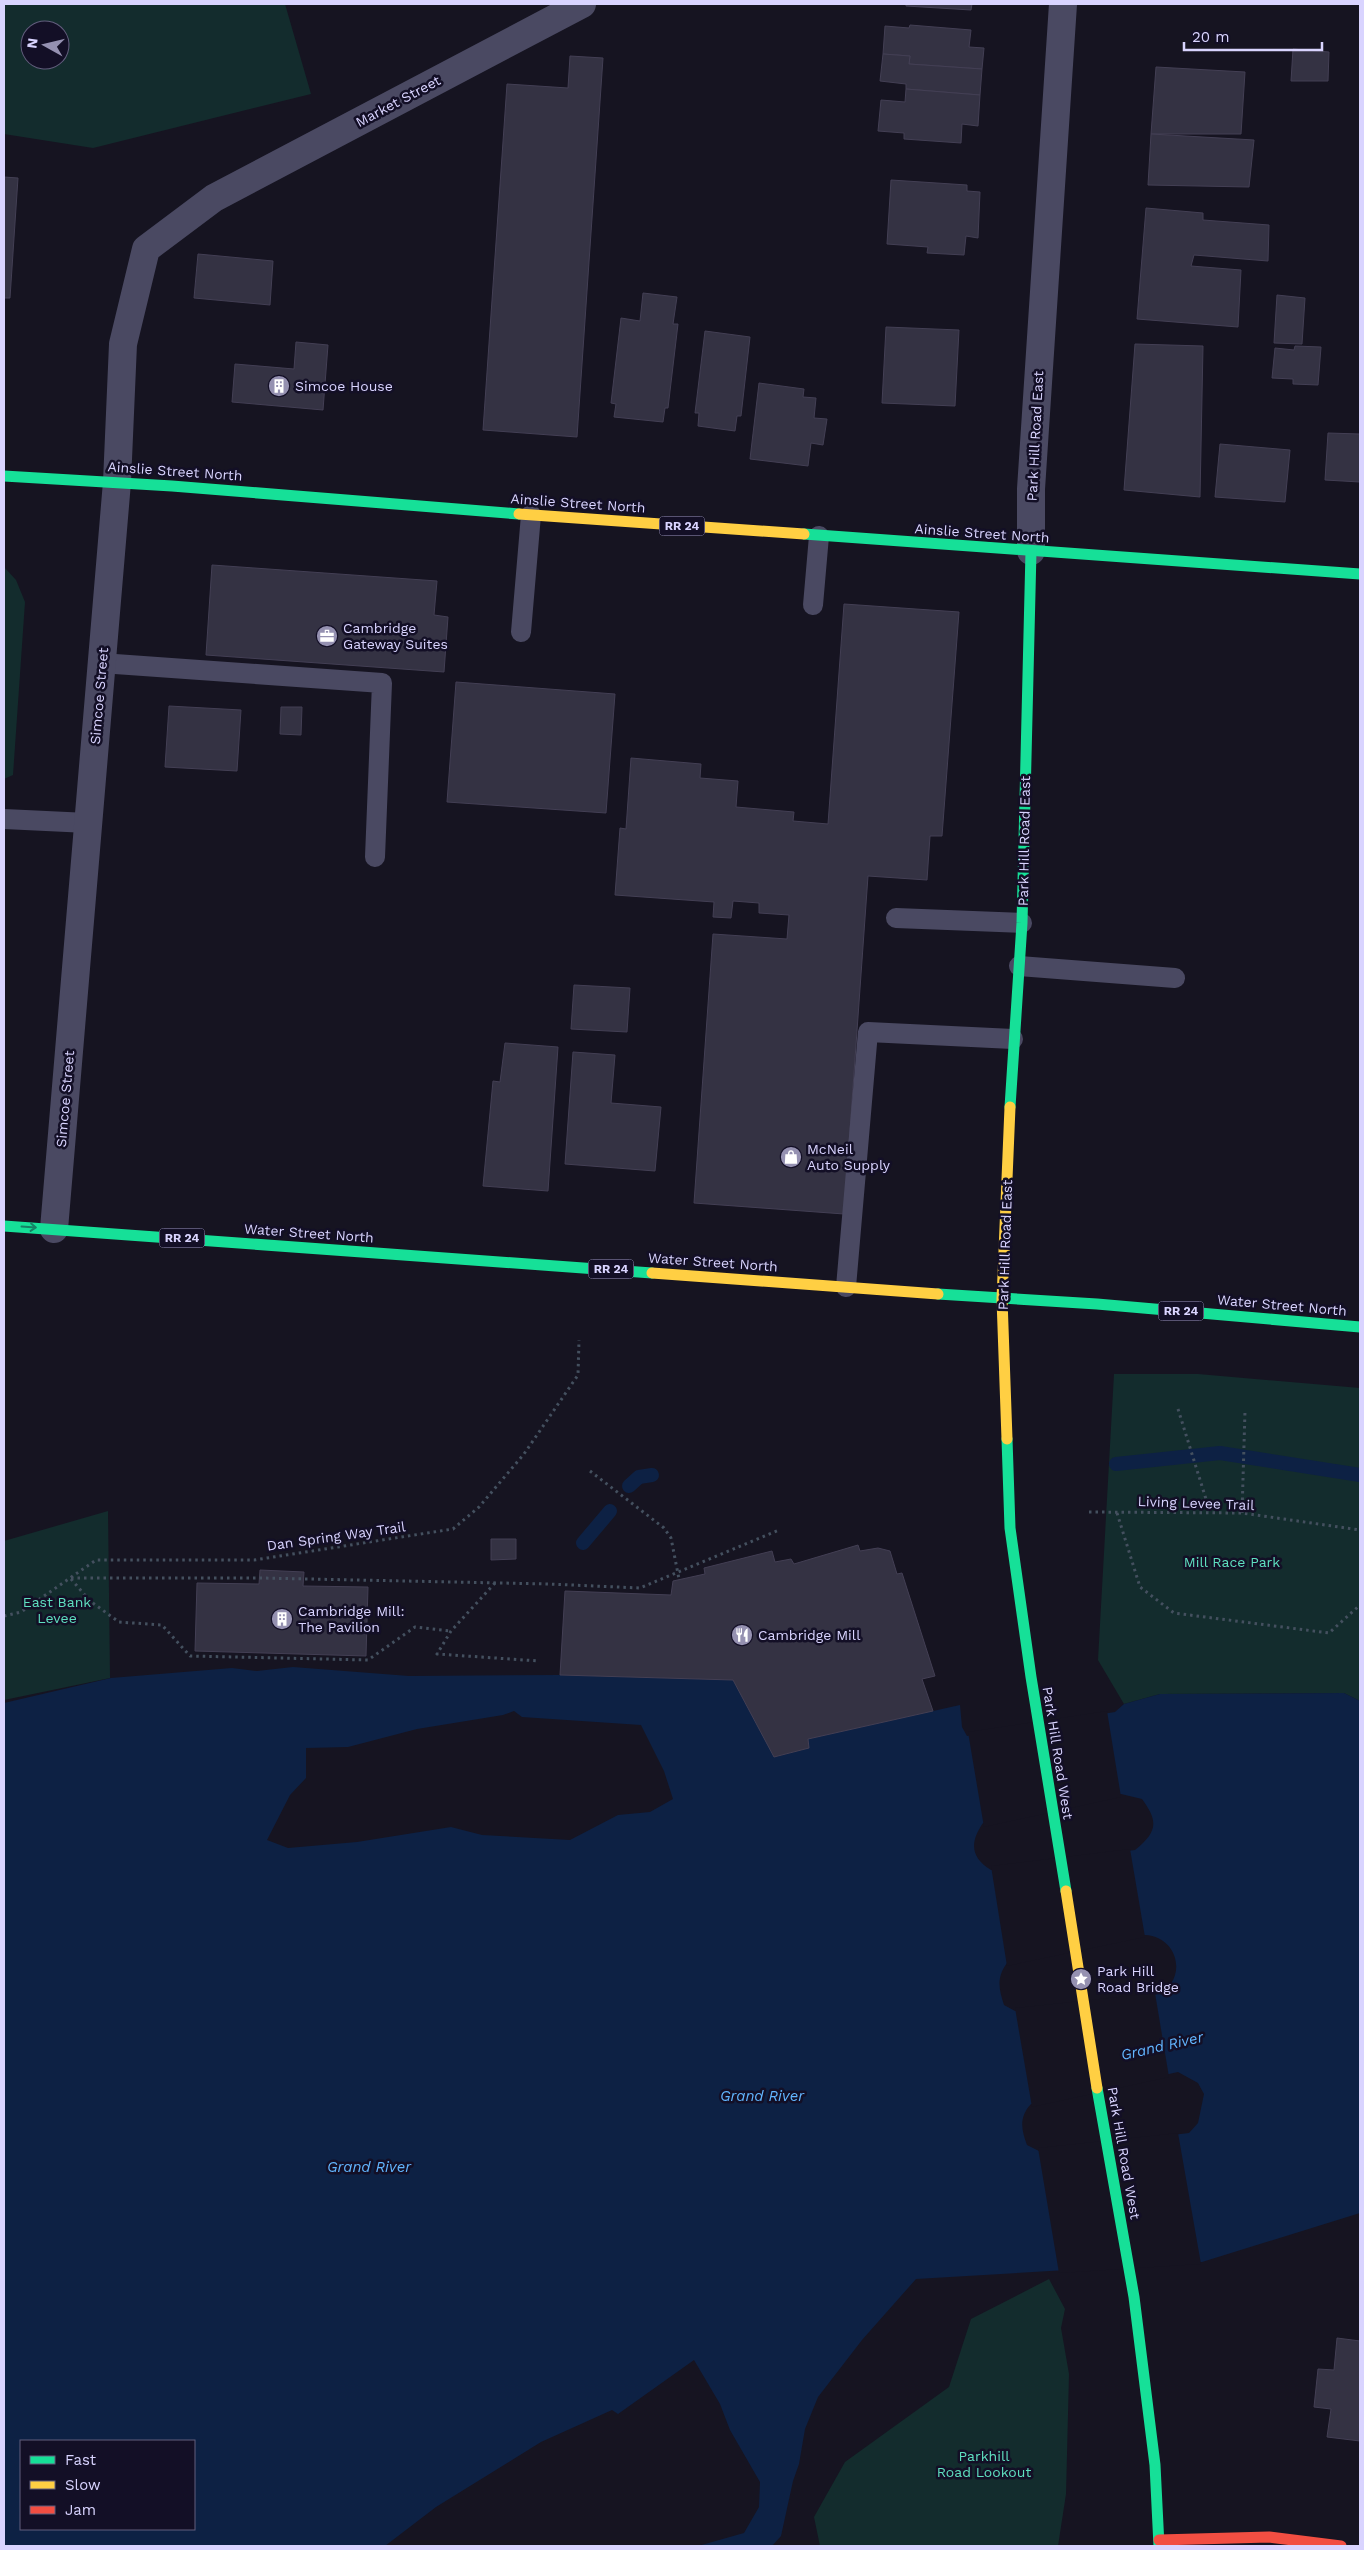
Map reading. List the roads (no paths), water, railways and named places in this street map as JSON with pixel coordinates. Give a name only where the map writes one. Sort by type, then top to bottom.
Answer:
[{"type":"main road","name":"Ainslie Street North","points":[[4,476],[117,482],[531,515],[1360,574]]},
{"type":"main road","name":"Park Hill Road East","points":[[1031,551],[1022,923],[1012,1039],[1002,1299],[1010,1528],[1031,1677]]},
{"type":"main road","name":"Water Street North","points":[[4,1226],[1002,1299],[1097,1304],[1360,1328]]},
{"type":"main road","name":"Park Hill Road West","points":[[1031,1677],[1113,2181],[1134,2296],[1155,2466],[1159,2543]]},
{"type":"main road","points":[[1159,2543],[1269,2536],[1341,2546]]},
{"type":"street","name":"Market Street","points":[[214,198],[582,4]]},
{"type":"street","name":"Park Hill Road East","points":[[1031,551],[1031,489],[1063,4]]},
{"type":"street","name":"Simcoe Street","points":[[54,1229],[117,482],[123,344],[146,249],[214,198]]},
{"type":"lane","points":[[521,632],[531,515]]},
{"type":"lane","points":[[813,605],[819,536]]},
{"type":"lane","points":[[101,663],[382,683],[376,857]]},
{"type":"lane","points":[[4,819],[88,823]]},
{"type":"lane","points":[[896,918],[1022,923]]},
{"type":"lane","points":[[1019,966],[1175,978]]},
{"type":"lane","points":[[846,1287],[868,1032],[1012,1039]]},
{"type":"water","name":"Grand River","points":[[293,1667],[409,1676],[560,1675],[733,1680],[775,1757],[809,1748],[808,1739],[960,1705],[962,1727],[967,1736],[1115,1712],[1124,1704],[1160,1694],[1344,1693],[1360,1701],[1360,2213],[1202,2262],[916,2279],[862,2340],[818,2397],[805,2429],[799,2464],[793,2481],[781,2536],[772,2546],[698,2546],[744,2533],[759,2507],[760,2482],[730,2430],[720,2404],[694,2360],[618,2414],[612,2410],[541,2442],[436,2507],[385,2546],[4,2546],[4,1703],[111,1678],[232,1668],[257,1671]],"holes":[[[514,1711],[522,1717],[641,1725],[664,1771],[673,1799],[650,1812],[618,1815],[570,1840],[482,1835],[451,1827],[357,1842],[288,1848],[267,1840],[290,1795],[306,1778],[306,1748],[348,1747],[417,1729],[503,1715]],[[1121,1794],[1142,1799],[1153,1820],[1153,1826],[1148,1838],[1135,1850],[991,1870],[979,1860],[974,1849],[976,1837],[983,1823]],[[1145,1935],[1157,1938],[1166,1944],[1173,1952],[1176,1962],[1176,1972],[1172,1981],[1166,1989],[1155,1995],[1015,2011],[1004,2005],[1000,1989],[1000,1979],[1007,1963]],[[1178,2072],[1198,2083],[1204,2094],[1198,2123],[1189,2133],[1039,2151],[1027,2145],[1023,2134],[1022,2123],[1024,2114],[1031,2104]]]},
{"type":"waterway","points":[[1116,1464],[1220,1453],[1360,1475]]},
{"type":"waterway","points":[[629,1486],[639,1477],[652,1475]]},
{"type":"waterway","points":[[583,1543],[610,1511]]},
{"type":"place","name":"Simcoe House","points":[[279,386]]},
{"type":"place","name":"Cambridge Gateway Suites","points":[[327,636]]},
{"type":"place","name":"McNeil Auto Supply","points":[[791,1157]]},
{"type":"place","name":"Cambridge Mill: The Pavilion","points":[[282,1619]]},
{"type":"place","name":"Cambridge Mill","points":[[742,1635]]},
{"type":"place","name":"Park Hill Road Bridge","points":[[1081,1979]]},
{"type":"park label","name":"Mill Race Park","points":[[1232,1562]]},
{"type":"park label","name":"East Bank Levee","points":[[57,1610]]},
{"type":"park label","name":"Parkhill Road Lookout","points":[[984,2464]]}]
